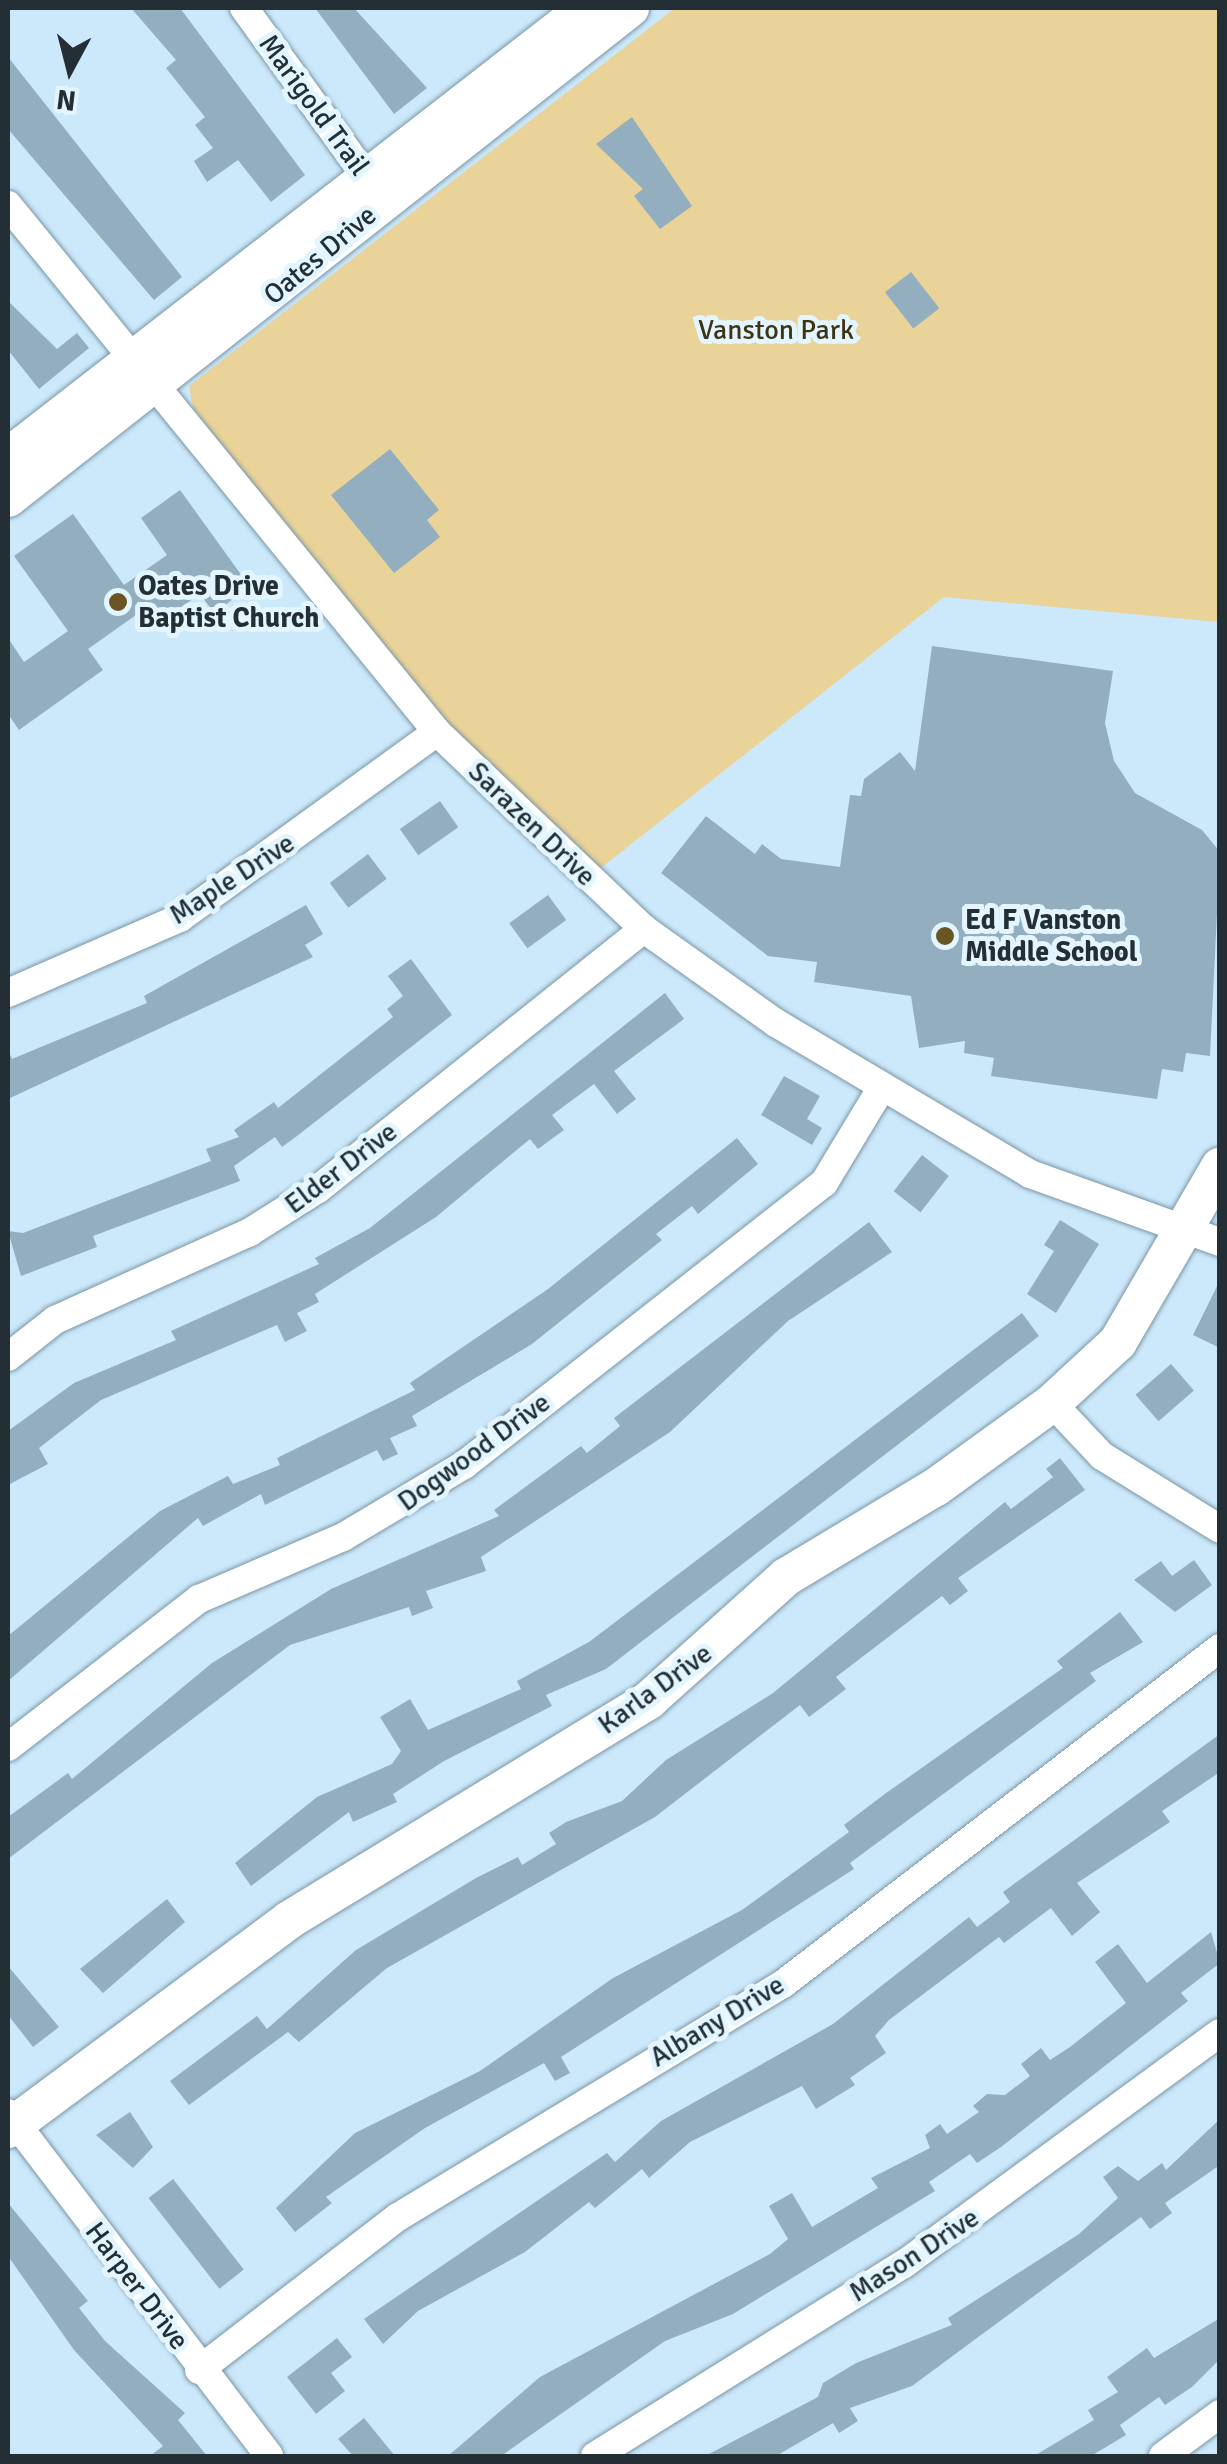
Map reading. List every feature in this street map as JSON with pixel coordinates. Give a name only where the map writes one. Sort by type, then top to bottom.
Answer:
[{"type":"street","name":"Marigold Trail","points":[[244,8],[376,190]]},
{"type":"street","name":"Oates Drive","points":[[8,498],[146,373],[376,190],[586,8]]},
{"type":"street","name":"Oates Drive","points":[[376,190],[626,9]]},
{"type":"street","name":"Sarazen Drive","points":[[8,205],[437,732],[644,929],[882,1087],[1030,1174],[1202,1236]]},
{"type":"street","name":"Oates Drive","points":[[8,457],[146,373]]},
{"type":"street","name":"Maple Drive","points":[[8,993],[180,918],[437,732]]},
{"type":"street","name":"Elder Drive","points":[[8,1357],[55,1320],[250,1232],[318,1189],[644,929]]},
{"type":"street","name":"Dogwood Drive","points":[[8,1747],[199,1599],[343,1537],[464,1465],[824,1183],[882,1087]]},
{"type":"street","name":"Karla Drive","points":[[10,2122],[289,1920],[650,1700],[786,1577],[936,1488],[1052,1403],[1118,1342],[1202,1236],[1220,1168]]},
{"type":"street","points":[[1052,1403],[1102,1456],[1220,1529]]},
{"type":"street","name":"Albany Drive","points":[[199,2370],[398,2217],[783,1984],[1220,1648]]},
{"type":"street","name":"Mason Drive","points":[[595,2456],[904,2264],[1220,2032]]},
{"type":"street","name":"Harper Drive","points":[[10,2122],[269,2456]]},
{"type":"street","points":[[1163,2456],[1220,2414]]},
{"type":"green space","name":"Vanston Park","points":[[675,8],[1219,8],[1219,622],[944,597],[592,875],[415,688],[193,408],[189,386]]},
{"type":"building","points":[[131,8],[180,8],[305,175],[271,202],[238,160],[207,182],[194,161],[213,148],[195,125],[205,117],[166,68],[176,60]]},
{"type":"building","points":[[315,8],[354,8],[427,88],[394,114]]},
{"type":"building","points":[[8,57],[182,277],[154,300],[8,129]]},
{"type":"building","points":[[632,117],[692,206],[660,229],[634,196],[643,189],[596,144]]},
{"type":"building","points":[[911,272],[939,308],[913,329],[885,292]]},
{"type":"building","points":[[8,301],[57,349],[77,333],[89,348],[39,389],[8,350]]},
{"type":"building","points":[[390,449],[439,510],[427,520],[440,537],[394,573],[331,495]]},
{"type":"building","name":"Oates Drive Baptist Church","points":[[180,490],[250,587],[214,613],[200,594],[154,626],[143,610],[88,649],[103,670],[19,730],[8,714],[8,638],[24,662],[68,631],[14,556],[73,514],[124,585],[167,555],[141,518]]},
{"type":"building","points":[[932,646],[1113,671],[1105,723],[1114,761],[1135,793],[1202,830],[1220,852],[1210,1056],[1186,1053],[1183,1072],[1162,1069],[1157,1099],[991,1076],[994,1058],[964,1053],[965,1041],[919,1048],[911,996],[814,982],[817,962],[768,956],[661,873],[706,816],[755,854],[762,844],[781,859],[840,867],[850,795],[861,796],[864,779],[900,752],[915,771]]},
{"type":"building","points":[[440,801],[458,827],[418,855],[400,829]]},
{"type":"building","points":[[368,854],[387,879],[348,908],[330,883]]},
{"type":"building","points":[[548,895],[566,920],[527,948],[509,923]]},
{"type":"building","points":[[306,905],[323,934],[305,945],[313,957],[8,1099],[8,1050],[12,1059],[147,1003],[144,996]]},
{"type":"building","points":[[411,959],[452,1015],[282,1147],[275,1137],[234,1166],[240,1181],[93,1236],[97,1247],[21,1276],[8,1231],[23,1233],[211,1161],[206,1149],[239,1137],[234,1130],[274,1102],[278,1108],[393,1017],[387,1009],[403,996],[388,976]]},
{"type":"building","points":[[665,993],[684,1019],[614,1071],[636,1099],[617,1114],[594,1084],[552,1115],[564,1130],[538,1149],[530,1139],[436,1217],[315,1294],[319,1302],[297,1313],[307,1331],[285,1342],[277,1325],[101,1400],[39,1448],[48,1464],[8,1485],[8,1431],[74,1383],[176,1340],[171,1331],[319,1264],[315,1258],[370,1228]]},
{"type":"building","points":[[784,1076],[820,1096],[807,1119],[822,1128],[812,1145],[761,1115]]},
{"type":"building","points":[[737,1138],[758,1164],[698,1214],[692,1206],[656,1234],[662,1240],[532,1344],[412,1416],[417,1426],[390,1438],[398,1454],[383,1461],[377,1450],[265,1505],[261,1494],[203,1526],[198,1518],[8,1681],[8,1636],[160,1511],[228,1476],[233,1484],[280,1465],[277,1458],[415,1390],[410,1383],[548,1289]]},
{"type":"building","points":[[922,1155],[949,1176],[920,1212],[894,1191]]},
{"type":"building","points":[[1060,1220],[1099,1244],[1056,1313],[1027,1294],[1054,1251],[1044,1245]]},
{"type":"building","points":[[869,1222],[892,1252],[788,1321],[670,1432],[481,1557],[486,1571],[426,1591],[433,1608],[412,1616],[409,1607],[290,1645],[8,1859],[8,1817],[68,1773],[72,1779],[212,1663],[331,1589],[499,1516],[494,1510],[581,1446],[587,1453],[620,1426],[614,1418]]},
{"type":"building","points":[[1220,1280],[1220,1348],[1193,1335]]},
{"type":"building","points":[[1022,1313],[1039,1336],[606,1669],[546,1695],[552,1706],[444,1761],[393,1794],[397,1802],[353,1822],[349,1812],[251,1886],[235,1863],[317,1797],[392,1764],[401,1751],[380,1717],[410,1699],[428,1730],[521,1689],[517,1681],[589,1642]]},
{"type":"building","points":[[1171,1364],[1194,1390],[1158,1421],[1136,1395]]},
{"type":"building","points":[[1060,1458],[1085,1490],[958,1578],[968,1591],[950,1605],[942,1596],[836,1677],[846,1689],[809,1717],[800,1705],[655,1817],[387,1968],[299,2042],[288,2032],[189,2105],[170,2081],[257,2016],[267,2029],[356,1950],[476,1878],[518,1857],[522,1865],[556,1844],[549,1833],[566,1822],[622,1801],[666,1760],[773,1693],[1005,1502],[1011,1509],[1053,1477],[1046,1469]]},
{"type":"building","points":[[1194,1560],[1212,1585],[1175,1612],[1134,1580],[1161,1561],[1172,1576]]},
{"type":"building","points":[[1120,1612],[1143,1642],[1090,1673],[1096,1681],[850,1863],[854,1869],[561,2057],[570,2073],[555,2081],[544,2063],[425,2128],[326,2197],[332,2203],[295,2232],[276,2208],[355,2133],[480,2071],[613,1978],[742,1910],[849,1832],[844,1825],[882,1796],[1063,1668],[1057,1661]]},
{"type":"building","points":[[1220,1734],[1220,1772],[1162,1811],[1170,1822],[1077,1883],[1100,1912],[1072,1936],[1051,1908],[1004,1943],[999,1937],[889,2020],[875,2036],[886,2053],[850,2078],[855,2085],[816,2109],[802,2086],[690,2142],[649,2178],[642,2169],[595,2208],[589,2202],[525,2252],[418,2311],[383,2344],[364,2319],[607,2153],[615,2162],[661,2121],[833,2024],[969,1917],[977,1927],[1010,1902],[1003,1892]]},
{"type":"building","points":[[167,1899],[185,1922],[103,1993],[80,1969]]},
{"type":"building","points":[[1211,1932],[1220,1963],[1181,1993],[1188,2001],[1001,2147],[977,2163],[970,2154],[929,2182],[935,2191],[733,2314],[665,2341],[501,2456],[448,2456],[540,2377],[770,2254],[788,2239],[769,2206],[792,2193],[812,2227],[878,2188],[871,2178],[930,2148],[925,2135],[940,2124],[947,2134],[979,2112],[973,2106],[987,2094],[1005,2095],[1030,2076],[1021,2064],[1041,2048],[1050,2060],[1070,2047],[1126,2003],[1095,1962],[1118,1944],[1147,1983]]},
{"type":"building","points":[[8,1966],[59,2027],[33,2047],[8,2015]]},
{"type":"building","points":[[130,2112],[153,2147],[133,2168],[96,2135]]},
{"type":"building","points":[[1220,2119],[1220,2165],[1165,2203],[1172,2213],[1150,2229],[1141,2217],[912,2386],[850,2408],[858,2421],[839,2433],[833,2423],[776,2456],[705,2456],[818,2397],[823,2383],[856,2363],[952,2325],[948,2318],[1079,2234],[1118,2198],[1103,2177],[1118,2166],[1138,2181],[1162,2163],[1166,2170]]},
{"type":"building","points":[[173,2179],[244,2270],[219,2289],[149,2198]]},
{"type":"building","points":[[8,2203],[88,2301],[79,2308],[105,2341],[185,2413],[178,2420],[207,2456],[150,2456],[163,2446],[74,2350],[8,2256]]},
{"type":"building","points":[[1220,2318],[1220,2359],[1192,2387],[1165,2405],[1159,2397],[1120,2425],[1126,2435],[1091,2456],[1034,2456],[1094,2420],[1088,2410],[1118,2392],[1107,2377],[1147,2348],[1154,2358]]},
{"type":"building","points":[[337,2338],[352,2357],[331,2373],[345,2391],[316,2414],[287,2377]]},
{"type":"building","points":[[364,2418],[395,2456],[353,2456],[338,2439]]},
{"type":"place","name":"Oates Drive Baptist Church","points":[[118,602]]},
{"type":"place","name":"Ed F Vanston Middle School","points":[[945,936]]}]
